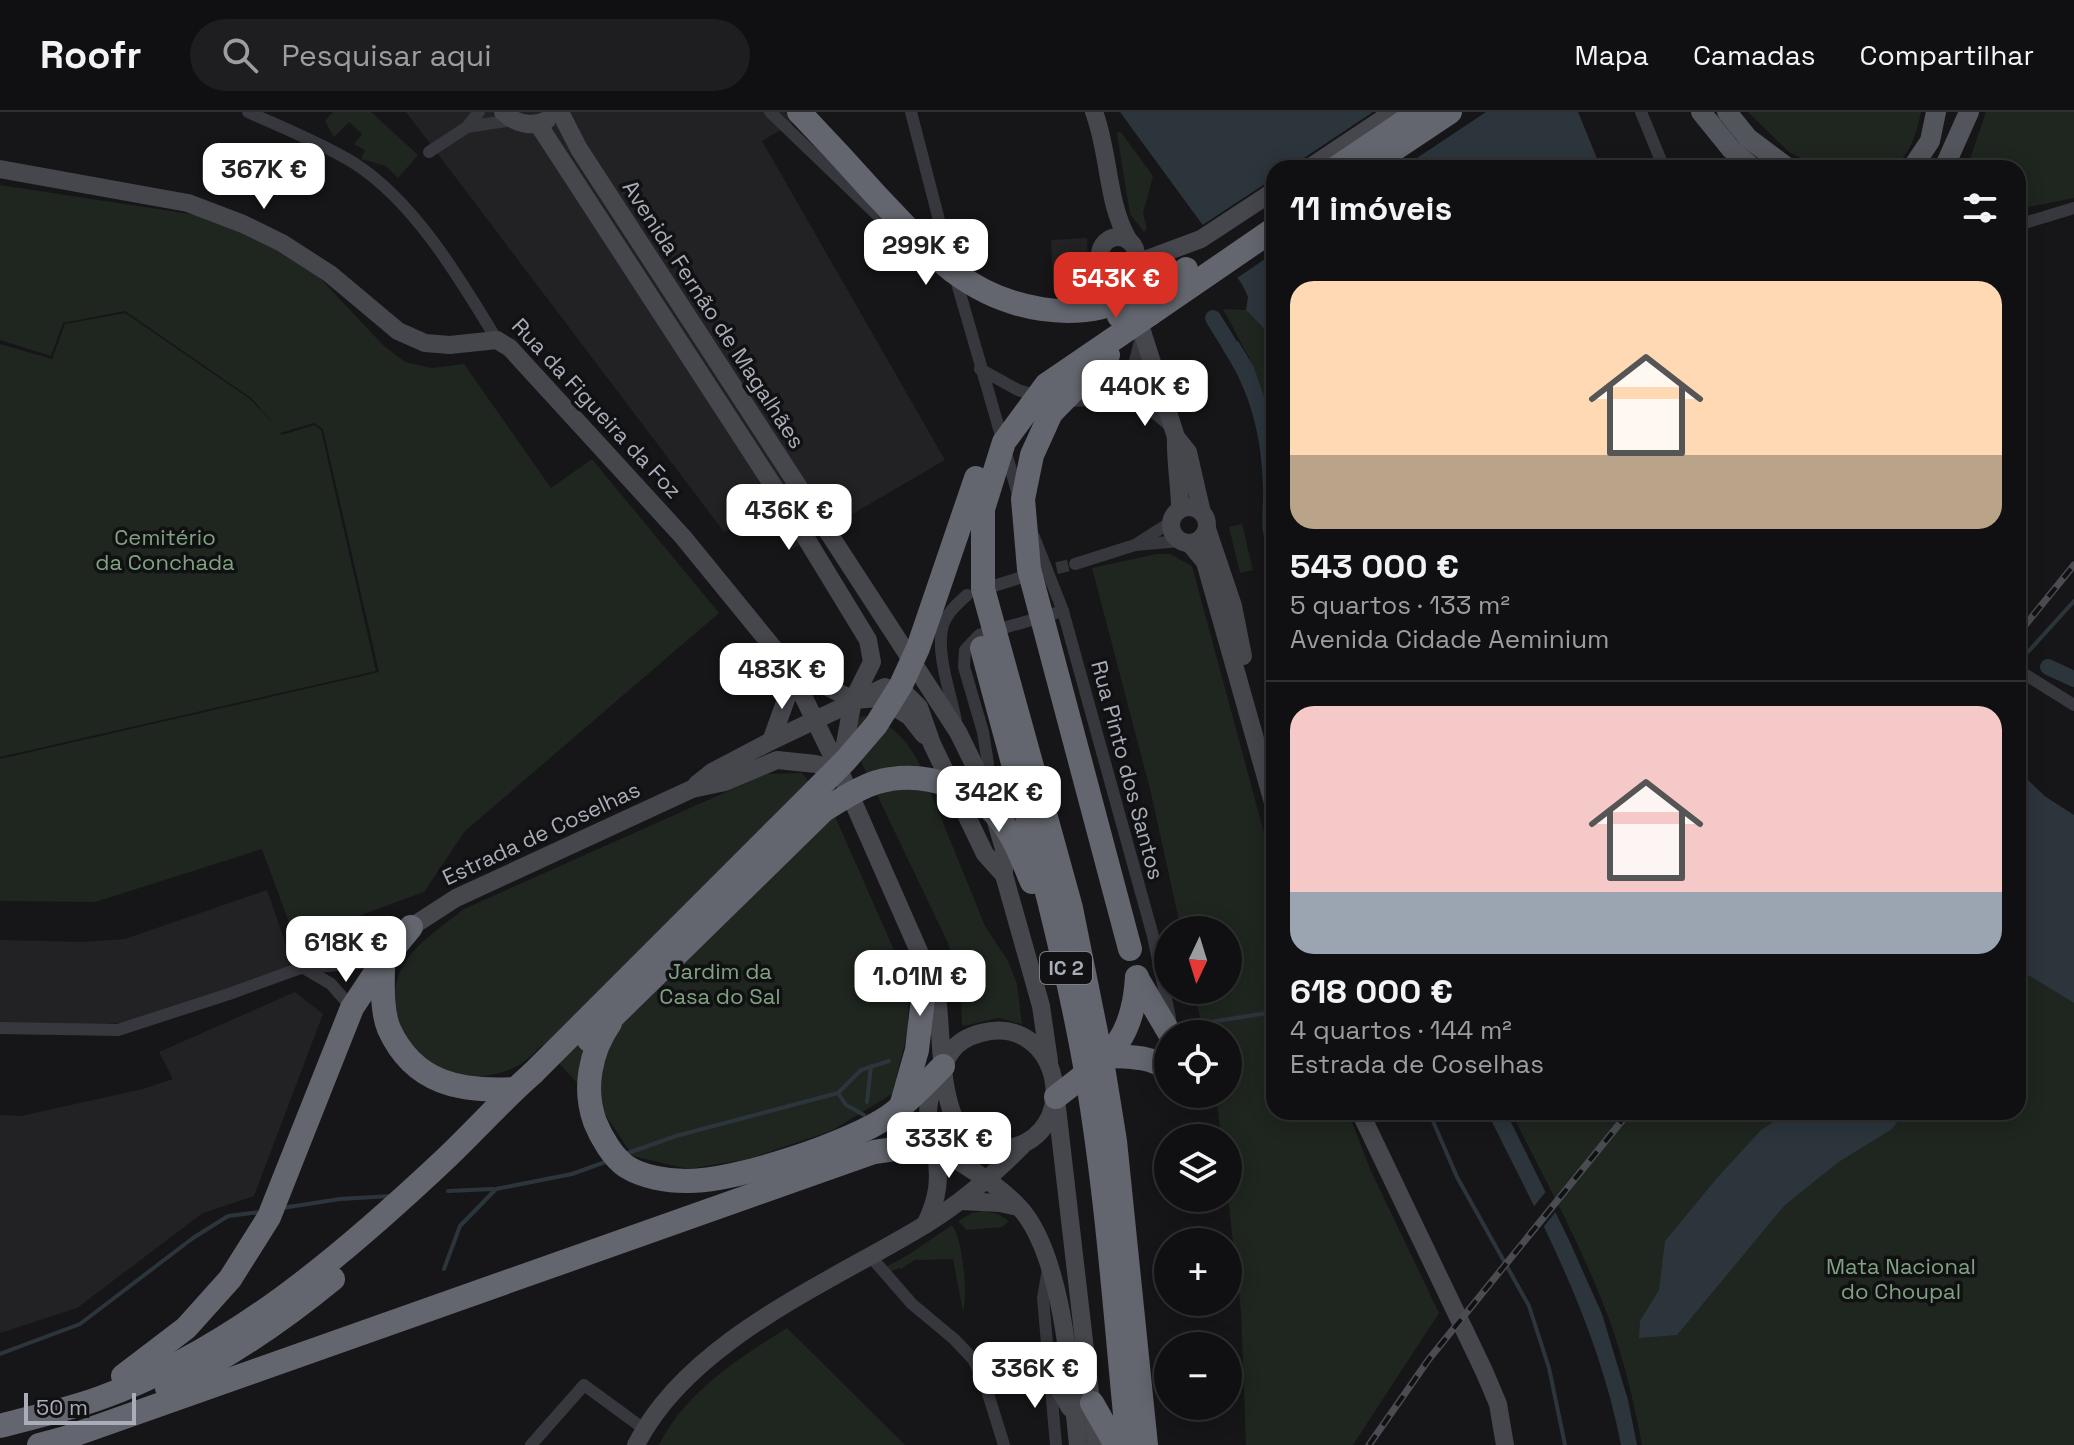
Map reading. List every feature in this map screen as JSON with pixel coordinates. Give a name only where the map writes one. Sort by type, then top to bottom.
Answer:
[{"type":"highway","points":[[799,112],[912,234],[954,272],[1001,297],[1047,310],[1096,310],[1117,304],[1182,258]]},
{"type":"highway","points":[[1348,160],[1419,112]]},
{"type":"highway","points":[[1378,160],[1450,112]]},
{"type":"highway","name":"IC 2","points":[[1128,1445],[1088,1084],[1062,949],[975,620],[967,574],[970,499],[981,463],[1003,421],[1032,384],[1106,325],[1182,258],[1266,214]]},
{"type":"highway","name":"IC 2","points":[[1146,1445],[1115,1141],[1103,1067],[1071,908],[983,589],[983,509],[1004,442],[1046,385],[1146,324],[1266,235]]},
{"type":"highway","points":[[1146,324],[1051,413],[1032,455],[1023,499],[1029,569],[1137,977],[1163,1020]]},
{"type":"highway","points":[[65,1438],[199,1372],[289,1316],[385,1235],[531,1081],[845,761],[876,725],[901,685],[929,618],[970,499]]},
{"type":"highway","points":[[0,1426],[101,1398],[190,1358],[284,1298],[352,1244],[531,1081],[616,1013],[824,810],[861,788],[891,779],[943,783],[970,794],[999,818],[1011,835],[1062,949]]},
{"type":"highway","points":[[53,1412],[128,1374],[186,1328],[230,1279],[269,1217],[352,1008],[383,961],[411,927]]},
{"type":"highway","points":[[383,961],[388,1027],[409,1061],[442,1083],[481,1091],[531,1081]]},
{"type":"highway","points":[[902,1105],[917,1050],[927,965]]},
{"type":"highway","points":[[1056,1097],[1108,1056],[1125,1033],[1135,1006],[1137,977]]},
{"type":"highway","points":[[616,1013],[600,1037],[591,1064],[589,1093],[595,1121],[605,1142],[626,1166],[651,1177],[687,1182],[751,1171],[837,1142],[887,1117],[943,1066]]},
{"type":"highway","points":[[1108,1056],[1141,1057],[1154,1061]]},
{"type":"highway","points":[[39,1445],[874,1152],[934,1145],[977,1146]]},
{"type":"highway","points":[[1085,1401],[1116,1445]]},
{"type":"main road","points":[[507,116],[524,124],[538,124],[558,112]]},
{"type":"main road","name":"Avenida Fernão de Magalhães","points":[[558,112],[958,732],[987,791],[1004,849],[1004,875],[1041,1006],[1049,1063]]},
{"type":"main road","points":[[1094,112],[1106,150],[1115,207],[1136,256],[1126,268],[1130,294],[1146,324],[1157,382],[1175,433],[1188,452],[1205,521],[1233,606],[1263,761]]},
{"type":"main road","points":[[1321,160],[1393,112]]},
{"type":"main road","points":[[1701,112],[1744,160]]},
{"type":"main road","points":[[1727,112],[1748,138],[1777,160]]},
{"type":"main road","points":[[1917,160],[1930,141],[1936,112]]},
{"type":"main road","points":[[1948,160],[1969,112]]},
{"type":"main road","name":"Avenida Fernão de Magalhães","points":[[538,124],[787,507],[868,640],[872,662],[853,700],[840,772]]},
{"type":"main road","points":[[0,169],[188,203],[282,243],[330,274],[398,331],[425,343],[450,345],[497,340]]},
{"type":"main road","points":[[1115,207],[1102,247],[1101,260],[1108,270],[1182,258],[1207,236],[1266,196]]},
{"type":"main road","points":[[1106,242],[1117,237],[1182,258]]},
{"type":"main road","name":"Rua da Figueira da Foz","points":[[497,340],[510,348],[683,537],[789,667],[927,965],[940,1012],[943,1066]]},
{"type":"main road","points":[[1175,433],[1176,516],[1172,533],[1205,562],[1266,773]]},
{"type":"main road","points":[[1176,516],[1190,507],[1205,521]]},
{"type":"main road","points":[[1185,542],[1201,539],[1205,521]]},
{"type":"main road","points":[[771,741],[788,694],[789,667],[853,700]]},
{"type":"main road","points":[[692,789],[712,772],[853,700],[880,698],[909,716],[932,744],[985,854],[1004,875]]},
{"type":"main road","points":[[692,789],[725,782],[777,760],[816,764],[840,772]]},
{"type":"main road","name":"Estrada de Coselhas","points":[[411,927],[456,898],[692,789]]},
{"type":"main road","points":[[925,1225],[939,1189],[939,1168],[928,1110],[932,1090],[954,1048],[984,1032],[998,1031],[1024,1038],[1038,1046],[1049,1063],[1056,1097],[1085,1401],[1078,1445]]},
{"type":"main road","points":[[943,1066],[947,1100],[960,1130],[977,1146],[1001,1150],[1022,1146]]},
{"type":"main road","points":[[640,1437],[682,1381],[731,1338],[925,1225],[988,1180],[1022,1146],[1034,1139],[1042,1129],[1056,1097]]},
{"type":"main road","points":[[1364,1120],[1484,1371],[1498,1404],[1505,1445]]},
{"type":"main road","points":[[934,1145],[988,1180],[1020,1208],[1034,1229],[1049,1267],[1096,1445]]},
{"type":"main road","points":[[961,1201],[991,1202],[1020,1208]]},
{"type":"main road","points":[[1049,1372],[1085,1401],[1127,1400]]},
{"type":"street","name":"Rua da Figueira da Foz","points":[[248,112],[355,164],[393,195],[422,227],[497,340]]},
{"type":"street","points":[[467,127],[479,112]]},
{"type":"street","points":[[770,112],[945,280],[961,303]]},
{"type":"street","name":"Rua Pinto dos Santos","points":[[911,112],[1011,478],[1063,611],[1153,936],[1168,1020]]},
{"type":"street","points":[[1641,112],[1661,160]]},
{"type":"street","points":[[429,152],[467,127],[507,116]]},
{"type":"street","points":[[2026,223],[2074,208]]},
{"type":"street","points":[[914,251],[926,248],[938,237],[940,224]]},
{"type":"street","points":[[1146,324],[1130,391],[1175,433]]},
{"type":"street","points":[[980,369],[1023,392],[1067,402],[1089,402],[1139,399],[1153,396],[1157,382],[1154,375],[1143,371],[1136,373],[1131,379],[1089,402]]},
{"type":"street","points":[[1135,545],[1176,516]]},
{"type":"street","points":[[1075,564],[1135,545],[1185,542]]},
{"type":"street","points":[[929,618],[967,595],[1039,572]]},
{"type":"street","points":[[929,618],[952,609],[967,595]]},
{"type":"street","points":[[987,791],[988,764],[983,732],[964,667],[965,650],[979,635],[1063,611]]},
{"type":"street","points":[[929,618],[940,643],[958,732]]},
{"type":"street","points":[[2026,675],[2074,705]]},
{"type":"street","name":"Estrada de Coselhas","points":[[0,1028],[118,1030],[304,968],[411,927]]},
{"type":"street","points":[[304,968],[383,961]]},
{"type":"street","points":[[304,968],[331,984],[352,1008]]},
{"type":"street","points":[[871,1257],[912,1304],[973,1359],[985,1384],[1004,1445]]},
{"type":"street","points":[[1049,1267],[1043,1298],[1056,1445]]},
{"type":"street","points":[[531,1445],[584,1385],[640,1437]]},
{"type":"shaded area","points":[[406,112],[811,112],[762,141],[945,460],[791,550],[768,512],[724,532]]},
{"type":"shaded area","points":[[1120,112],[1578,112],[1598,160],[1266,160],[1266,331],[1246,310],[1248,297],[1243,286]]},
{"type":"shaded area","points":[[1087,238],[1089,282],[1053,284],[1051,240]]},
{"type":"shaded area","points":[[1238,341],[1254,367],[1266,402],[1266,563],[1262,469],[1257,433],[1248,399],[1223,350]]},
{"type":"shaded area","points":[[2026,778],[2046,797],[2074,815],[2074,1003],[2026,974]]},
{"type":"shaded area","points":[[267,890],[293,965],[133,1022],[92,1025],[0,1023],[0,940],[83,942],[125,939]]},
{"type":"shaded area","points":[[295,992],[323,1014],[254,1196],[203,1213],[77,1308],[0,1333],[0,1115],[21,1116],[143,1089],[173,1079],[159,1052]]},
{"type":"shaded area","points":[[1491,1120],[1510,1120],[1568,1238],[1602,1314],[1628,1400],[1637,1445],[1621,1445],[1611,1401],[1583,1315],[1547,1233]]},
{"type":"shaded area","points":[[1777,1120],[1899,1120],[1892,1129],[1837,1163],[1784,1206],[1677,1335],[1639,1338],[1640,1321],[1659,1290],[1665,1241],[1761,1130]]},
{"type":"green space","points":[[333,112],[371,112],[418,155],[398,178],[386,166],[361,159],[365,150],[354,144],[362,134],[349,122],[334,137],[325,121]]},
{"type":"green space","points":[[1748,112],[1921,112],[1911,144],[1901,160],[1805,160],[1789,152]]},
{"type":"green space","points":[[1986,112],[2074,112],[2074,198],[2026,207],[2026,160],[1970,160]]},
{"type":"green space","points":[[1120,131],[1153,176],[1143,213],[1147,228],[1144,232],[1130,214],[1117,133]]},
{"type":"green space","name":"Cemitério da Conchada","points":[[0,185],[197,215],[264,241],[319,277],[383,345],[405,362],[432,368],[464,364],[551,488],[592,459],[719,613],[465,831],[424,892],[295,939],[262,849],[95,902],[0,901],[0,759],[379,672],[323,429],[314,423],[280,433],[282,435],[314,425],[321,430],[376,671],[0,757],[0,344],[52,359],[65,324],[125,313],[250,399],[277,427],[251,398],[125,311],[63,323],[51,356],[0,340]]},
{"type":"green space","points":[[1223,309],[1246,310],[1266,331],[1266,402],[1254,367]]},
{"type":"green space","points":[[1242,524],[1253,570],[1240,573],[1229,527]]},
{"type":"green space","points":[[1156,554],[1170,554],[1192,566],[1266,840],[1266,1120],[1351,1120],[1370,1169],[1439,1313],[1353,1445],[1246,1445],[1241,1316],[1242,1228],[1231,1228],[1230,1212],[1242,1212],[1242,1124],[1219,1124],[1218,1108],[1242,1108],[1242,1020],[1201,1020],[1197,1004],[1242,1004],[1242,916],[1178,916],[1151,793],[1092,568]]},
{"type":"green space","points":[[866,716],[897,733],[918,761],[985,926],[1008,961],[1017,984],[1022,1024],[998,1018],[962,1025],[961,995],[948,943],[857,753],[856,727],[860,717]]},
{"type":"green space","name":"Jardim da Casa do Sal","points":[[802,773],[834,814],[909,984],[908,1031],[892,1094],[831,1131],[748,1159],[688,1169],[633,1156],[602,1110],[542,1045],[513,1068],[468,1078],[441,1073],[429,1066],[410,1046],[395,1006],[397,980],[416,948],[464,909],[766,774]]},
{"type":"green space","name":"Mata Nacional do Choupal","points":[[2026,974],[2074,1003],[2074,1445],[1642,1445],[1614,1334],[1588,1266],[1515,1120],[2026,1120]]},
{"type":"green space","points":[[984,1211],[998,1214],[1009,1221],[1002,1227],[967,1230],[958,1221],[972,1213]]},
{"type":"green space","points":[[952,1225],[964,1268],[963,1312],[953,1259],[915,1260],[887,1273],[884,1268]]},
{"type":"green space","points":[[787,1328],[905,1445],[659,1445],[670,1426],[698,1393],[732,1364]]},
{"type":"pier","points":[[1373,112],[1486,112],[1414,160],[1301,160]]},
{"type":"pier","points":[[1266,183],[1266,258],[1234,280],[1201,226]]},
{"type":"pier","points":[[1548,1189],[1558,1209],[1541,1230],[1531,1210]]},
{"type":"waterway","points":[[1213,318],[1242,365]]},
{"type":"waterway","points":[[2026,654],[2074,601]]},
{"type":"waterway","points":[[2048,667],[2074,679]]},
{"type":"waterway","points":[[1223,1020],[1266,1013]]},
{"type":"waterway","points":[[864,1115],[846,1105],[838,1093],[861,1070],[889,1061]]},
{"type":"waterway","points":[[867,1102],[871,1066]]},
{"type":"waterway","points":[[628,1153],[676,1136],[838,1093]]},
{"type":"waterway","points":[[1432,1120],[1457,1177],[1529,1306],[1549,1368],[1565,1445]]},
{"type":"waterway","points":[[444,1269],[460,1226],[496,1189],[572,1174],[608,1161]]},
{"type":"waterway","points":[[448,1191],[493,1189]]},
{"type":"waterway","points":[[282,1208],[340,1199],[391,1196]]},
{"type":"waterway","points":[[0,1354],[80,1324],[193,1238],[228,1216],[261,1212]]},
{"type":"tunnel","points":[[1039,572],[1075,564]]},
{"type":"railway","points":[[2026,624],[2074,565]]},
{"type":"railway","points":[[1369,1445],[1429,1359],[1623,1120]]}]
